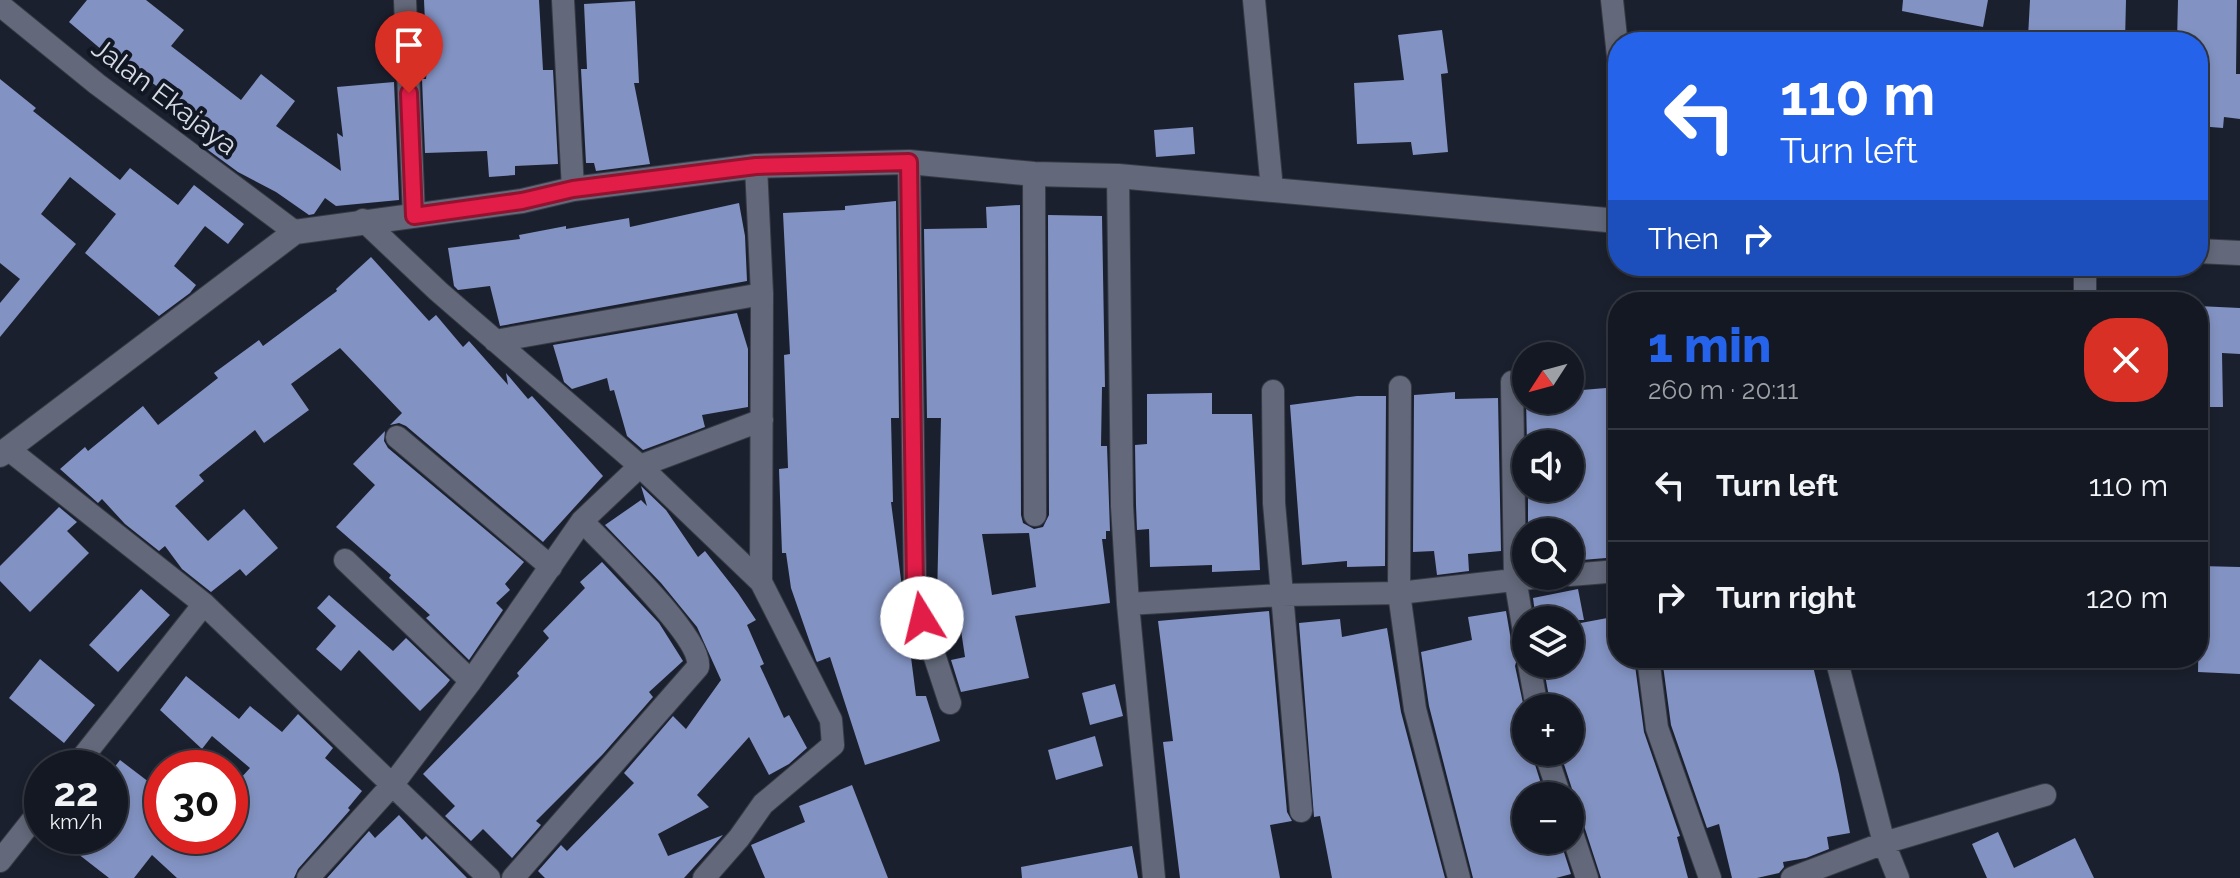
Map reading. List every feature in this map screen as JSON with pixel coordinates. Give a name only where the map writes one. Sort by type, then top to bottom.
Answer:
[{"type":"street","points":[[405,0],[414,216]]},
{"type":"street","points":[[563,0],[573,189]]},
{"type":"street","points":[[1254,0],[1272,189]]},
{"type":"street","points":[[1612,0],[1615,32]]},
{"type":"street","name":"Jalan Ekajaya","points":[[0,5],[97,84],[295,232]]},
{"type":"street","points":[[489,878],[204,604],[4,452],[295,232],[363,220],[522,201],[573,189],[756,166],[909,162],[1034,174],[1118,176],[1608,220]]},
{"type":"street","points":[[909,162],[915,588],[950,703]]},
{"type":"street","points":[[756,166],[762,294],[761,582]]},
{"type":"street","points":[[1034,174],[1035,515]]},
{"type":"street","points":[[1118,176],[1122,506],[1128,604],[1154,878]]},
{"type":"street","points":[[363,220],[495,341],[640,466],[761,582],[831,720],[833,745],[763,804],[739,838],[704,878]]},
{"type":"street","points":[[2208,251],[2240,253]]},
{"type":"street","points":[[495,341],[762,294]]},
{"type":"street","points":[[1400,387],[1399,593],[1415,709],[1459,878]]},
{"type":"street","points":[[1273,391],[1274,503],[1301,811]]},
{"type":"street","points":[[1512,414],[1514,518]]},
{"type":"street","points":[[308,878],[393,784],[471,681],[582,521],[640,466],[762,420]]},
{"type":"street","points":[[397,437],[551,567]]},
{"type":"street","points":[[513,878],[698,667],[700,659],[677,624],[582,521]]},
{"type":"street","points":[[345,560],[471,681]]},
{"type":"street","points":[[1584,574],[1608,572]]},
{"type":"street","points":[[1128,604],[1281,595],[1399,593],[1512,578]]},
{"type":"street","points":[[88,750],[204,604]]},
{"type":"street","points":[[1649,668],[1657,728],[1710,878]]},
{"type":"street","points":[[1839,668],[1884,843],[1898,878]]},
{"type":"street","points":[[1792,878],[1884,843],[2045,795]]},
{"type":"street","points":[[0,861],[24,831]]},
{"type":"street","points":[[1579,854],[1587,878]]},
{"type":"building","points":[[87,0],[146,0],[184,30],[171,46],[241,100],[261,74],[295,101],[276,126],[341,171],[337,133],[343,137],[337,87],[394,82],[399,200],[336,206],[325,198],[314,214],[309,215],[276,192],[238,172],[204,147],[216,132],[146,78],[142,84],[69,22]]},
{"type":"building","points":[[424,0],[539,0],[543,70],[553,70],[558,164],[515,166],[515,175],[489,177],[487,151],[425,153],[422,79],[426,79],[427,70]]},
{"type":"building","points":[[1903,0],[1988,0],[1983,27],[1902,11]]},
{"type":"building","points":[[2030,0],[2126,0],[2125,32],[2028,32]]},
{"type":"building","points":[[2178,0],[2237,0],[2236,74],[2240,74],[2240,119],[2224,117],[2223,128],[2208,127],[2208,32],[2177,32]]},
{"type":"building","points":[[635,1],[639,83],[634,83],[650,164],[596,171],[594,163],[586,163],[581,69],[587,69],[584,4]]},
{"type":"building","points":[[1442,30],[1448,73],[1441,74],[1448,152],[1413,155],[1411,142],[1357,144],[1354,83],[1404,80],[1398,35]]},
{"type":"building","points":[[0,79],[36,108],[33,111],[120,180],[130,168],[178,205],[194,185],[244,224],[228,244],[205,226],[174,266],[196,285],[190,293],[159,316],[85,253],[116,214],[70,177],[41,214],[76,244],[0,337],[0,303],[20,279],[0,263]]},
{"type":"building","points":[[1193,127],[1195,154],[1156,157],[1154,130]]},
{"type":"building","points":[[896,201],[899,418],[891,418],[891,502],[916,696],[926,696],[940,741],[865,765],[830,657],[816,660],[791,588],[786,553],[782,553],[779,469],[788,468],[784,355],[790,354],[783,213],[845,210],[845,206]]},
{"type":"building","points":[[739,203],[745,236],[747,281],[500,326],[490,286],[458,290],[454,286],[448,248],[520,239],[519,235],[629,218],[630,227]]},
{"type":"building","points":[[1020,205],[1021,515],[1023,523],[1034,529],[1043,527],[1049,515],[1048,215],[1102,216],[1105,387],[1102,387],[1101,446],[1107,446],[1110,531],[1106,531],[1106,539],[1102,539],[1110,603],[1015,616],[1029,678],[961,692],[951,660],[965,657],[956,597],[937,600],[941,418],[927,418],[924,229],[987,228],[986,207]],"holes":[[[1029,533],[1036,587],[992,595],[982,534]]]},
{"type":"building","points":[[371,257],[429,321],[436,315],[463,347],[469,341],[508,385],[506,373],[528,399],[532,396],[603,476],[543,542],[406,426],[399,423],[390,425],[402,413],[340,348],[291,384],[309,410],[264,443],[255,430],[199,475],[204,481],[175,506],[208,541],[244,509],[278,548],[246,576],[240,569],[211,592],[182,569],[165,546],[159,551],[125,524],[102,499],[98,503],[60,469],[85,447],[88,451],[143,406],[158,425],[218,378],[214,373],[259,340],[263,346],[337,291]]},
{"type":"building","points":[[2208,306],[2240,308],[2240,354],[2222,353],[2223,407],[2208,407]]},
{"type":"building","points":[[737,313],[748,349],[748,407],[702,415],[705,427],[643,450],[627,436],[614,390],[610,391],[607,378],[572,389],[564,382],[553,345]]},
{"type":"building","points":[[1608,388],[1608,558],[1584,560],[1584,518],[1528,518],[1528,502],[1584,502],[1584,430],[1527,430],[1526,414],[1584,414],[1584,390]]},
{"type":"building","points":[[1455,392],[1455,399],[1498,398],[1501,551],[1468,554],[1469,571],[1437,575],[1434,551],[1413,552],[1414,395]]},
{"type":"building","points":[[1212,393],[1212,414],[1252,414],[1260,570],[1212,572],[1212,565],[1150,567],[1149,529],[1137,530],[1136,505],[1135,445],[1147,444],[1147,394]]},
{"type":"building","points":[[1357,396],[1386,396],[1385,566],[1347,567],[1347,561],[1302,565],[1290,405]]},
{"type":"building","points":[[385,431],[384,441],[388,448],[524,562],[505,584],[510,590],[496,603],[503,610],[469,660],[426,618],[430,615],[389,578],[391,575],[336,527],[375,485],[353,464]]},
{"type":"building","points":[[641,486],[666,510],[698,557],[705,551],[756,620],[747,625],[764,664],[760,666],[784,718],[789,715],[807,748],[789,764],[769,775],[749,737],[697,795],[709,807],[658,834],[668,856],[723,835],[684,878],[545,878],[538,871],[561,845],[567,851],[634,783],[624,773],[673,716],[686,729],[721,680],[697,627],[661,583],[605,525],[641,500],[647,506]]},
{"type":"building","points":[[59,507],[77,522],[67,531],[89,553],[30,612],[0,581],[0,566]]},
{"type":"building","points":[[602,562],[659,623],[683,661],[649,692],[653,697],[603,754],[536,821],[541,825],[512,858],[483,829],[471,841],[445,816],[455,806],[423,774],[519,676],[517,673],[549,638],[543,631],[585,588],[580,582]]},
{"type":"building","points":[[2208,566],[2240,567],[2240,674],[2198,672],[2198,668],[2208,668]]},
{"type":"building","points":[[141,589],[170,615],[118,672],[89,645]]},
{"type":"building","points":[[1578,590],[1581,606],[1534,606],[1533,598]]},
{"type":"building","points":[[329,595],[393,651],[406,638],[450,680],[420,711],[359,650],[341,671],[316,649],[336,626],[317,608]]},
{"type":"building","points":[[1269,611],[1287,812],[1292,821],[1270,825],[1280,878],[1180,878],[1163,742],[1173,741],[1158,621]]},
{"type":"building","points":[[1506,611],[1512,646],[1512,678],[1518,678],[1521,694],[1512,694],[1512,766],[1535,766],[1541,782],[1512,782],[1512,854],[1565,854],[1571,874],[1556,878],[1473,878],[1429,706],[1421,652],[1472,640],[1468,617]]},
{"type":"building","points":[[1608,618],[1608,668],[1635,668],[1644,732],[1680,836],[1677,837],[1688,878],[1601,878],[1584,826],[1584,782],[1570,782],[1565,766],[1584,766],[1584,694],[1548,694],[1546,678],[1584,678],[1584,622]]},
{"type":"building","points":[[1340,619],[1342,637],[1387,628],[1401,712],[1445,878],[1332,878],[1320,816],[1314,817],[1299,623]]},
{"type":"building","points":[[40,659],[95,705],[64,743],[9,698]]},
{"type":"building","points":[[1663,668],[1813,668],[1850,833],[1827,837],[1829,849],[1806,858],[1783,862],[1784,867],[1779,873],[1757,878],[1732,878],[1719,824],[1707,828],[1671,725]]},
{"type":"building","points":[[186,676],[239,719],[250,706],[282,732],[298,714],[333,748],[325,758],[362,791],[294,878],[177,878],[152,855],[134,878],[109,878],[78,854],[128,854],[128,766],[144,778],[144,854],[248,854],[248,750],[229,750],[212,736],[202,749],[160,710]]},
{"type":"building","points":[[1115,684],[1123,716],[1090,725],[1082,693]]},
{"type":"building","points":[[1095,736],[1103,766],[1056,780],[1048,750]]},
{"type":"building","points":[[852,785],[888,878],[765,878],[751,845],[805,822],[799,806]]},
{"type":"building","points":[[399,815],[422,840],[426,836],[467,878],[327,878],[369,831],[375,838]]},
{"type":"building","points":[[1998,832],[2014,868],[2075,838],[2094,878],[1987,878],[1972,844]]},
{"type":"building","points":[[1132,846],[1138,878],[1022,878],[1021,867]]},
{"type":"route","points":[[409,93],[414,216],[522,201],[573,189],[756,166],[909,162],[915,588],[922,618]]}]
